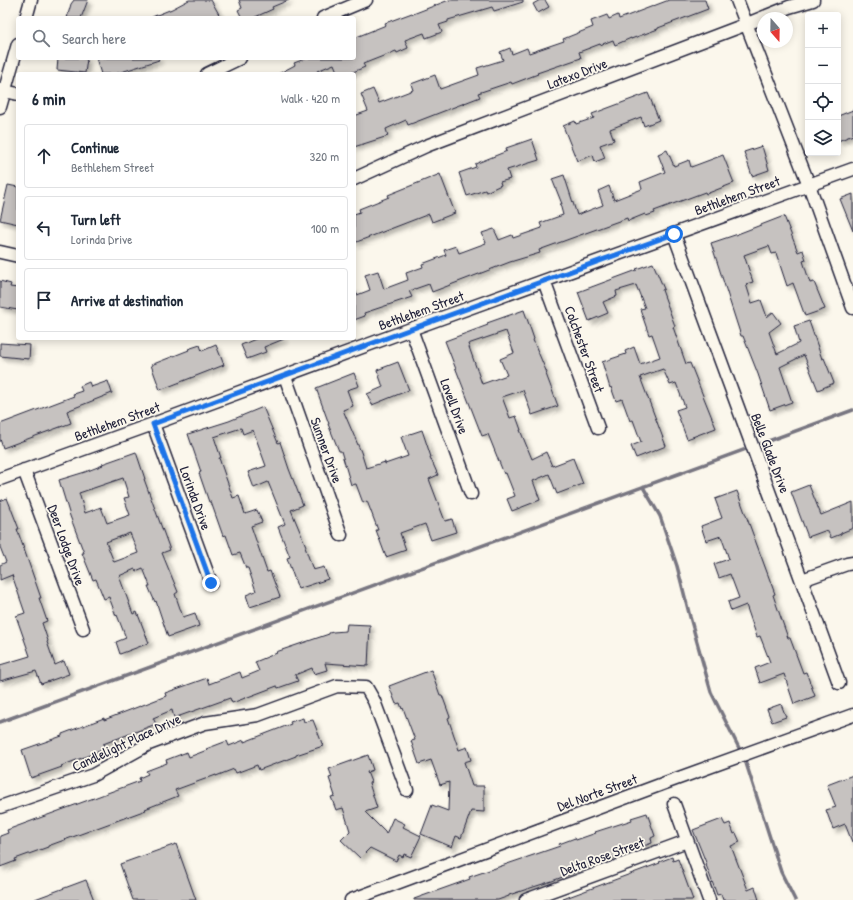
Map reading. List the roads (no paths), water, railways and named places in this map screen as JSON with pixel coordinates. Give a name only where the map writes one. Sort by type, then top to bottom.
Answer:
[{"type":"street","points":[[27,16],[31,0]]},
{"type":"street","points":[[328,16],[366,0]]},
{"type":"street","points":[[737,0],[808,185],[853,308]]},
{"type":"street","name":"Latexo Drive","points":[[356,179],[426,146],[789,7],[813,0]]},
{"type":"street","points":[[0,107],[2,90],[16,50]]},
{"type":"street","points":[[211,72],[236,60]]},
{"type":"street","points":[[2,90],[16,94]]},
{"type":"street","name":"Bethlehem Street","points":[[0,479],[853,169]]},
{"type":"street","name":"Belle Glade Drive","points":[[674,234],[839,683]]},
{"type":"street","points":[[0,252],[16,256]]},
{"type":"street","name":"Colchester Street","points":[[544,281],[598,428]]},
{"type":"street","name":"Lavell Drive","points":[[411,329],[471,494]]},
{"type":"street","name":"Sumner Drive","points":[[284,376],[341,535]]},
{"type":"street","name":"Lorinda Drive","points":[[153,424],[211,583]]},
{"type":"street","name":"Deer Lodge Drive","points":[[24,470],[83,629]]},
{"type":"street","points":[[802,580],[853,563]]},
{"type":"street","name":"Candlelight Place Drive","points":[[0,808],[93,775],[149,744],[205,723],[258,715],[337,686],[366,686],[374,701],[407,790]]},
{"type":"street","name":"Del Norte Street","points":[[352,900],[853,715]]},
{"type":"street","points":[[674,804],[709,900]]},
{"type":"street","name":"Delta Rose Street","points":[[526,900],[687,841]]},
{"type":"waterway","points":[[0,722],[853,410]]},
{"type":"waterway","points":[[644,486],[643,487],[660,516],[677,566],[711,692],[745,760],[781,872],[795,900]]}]
